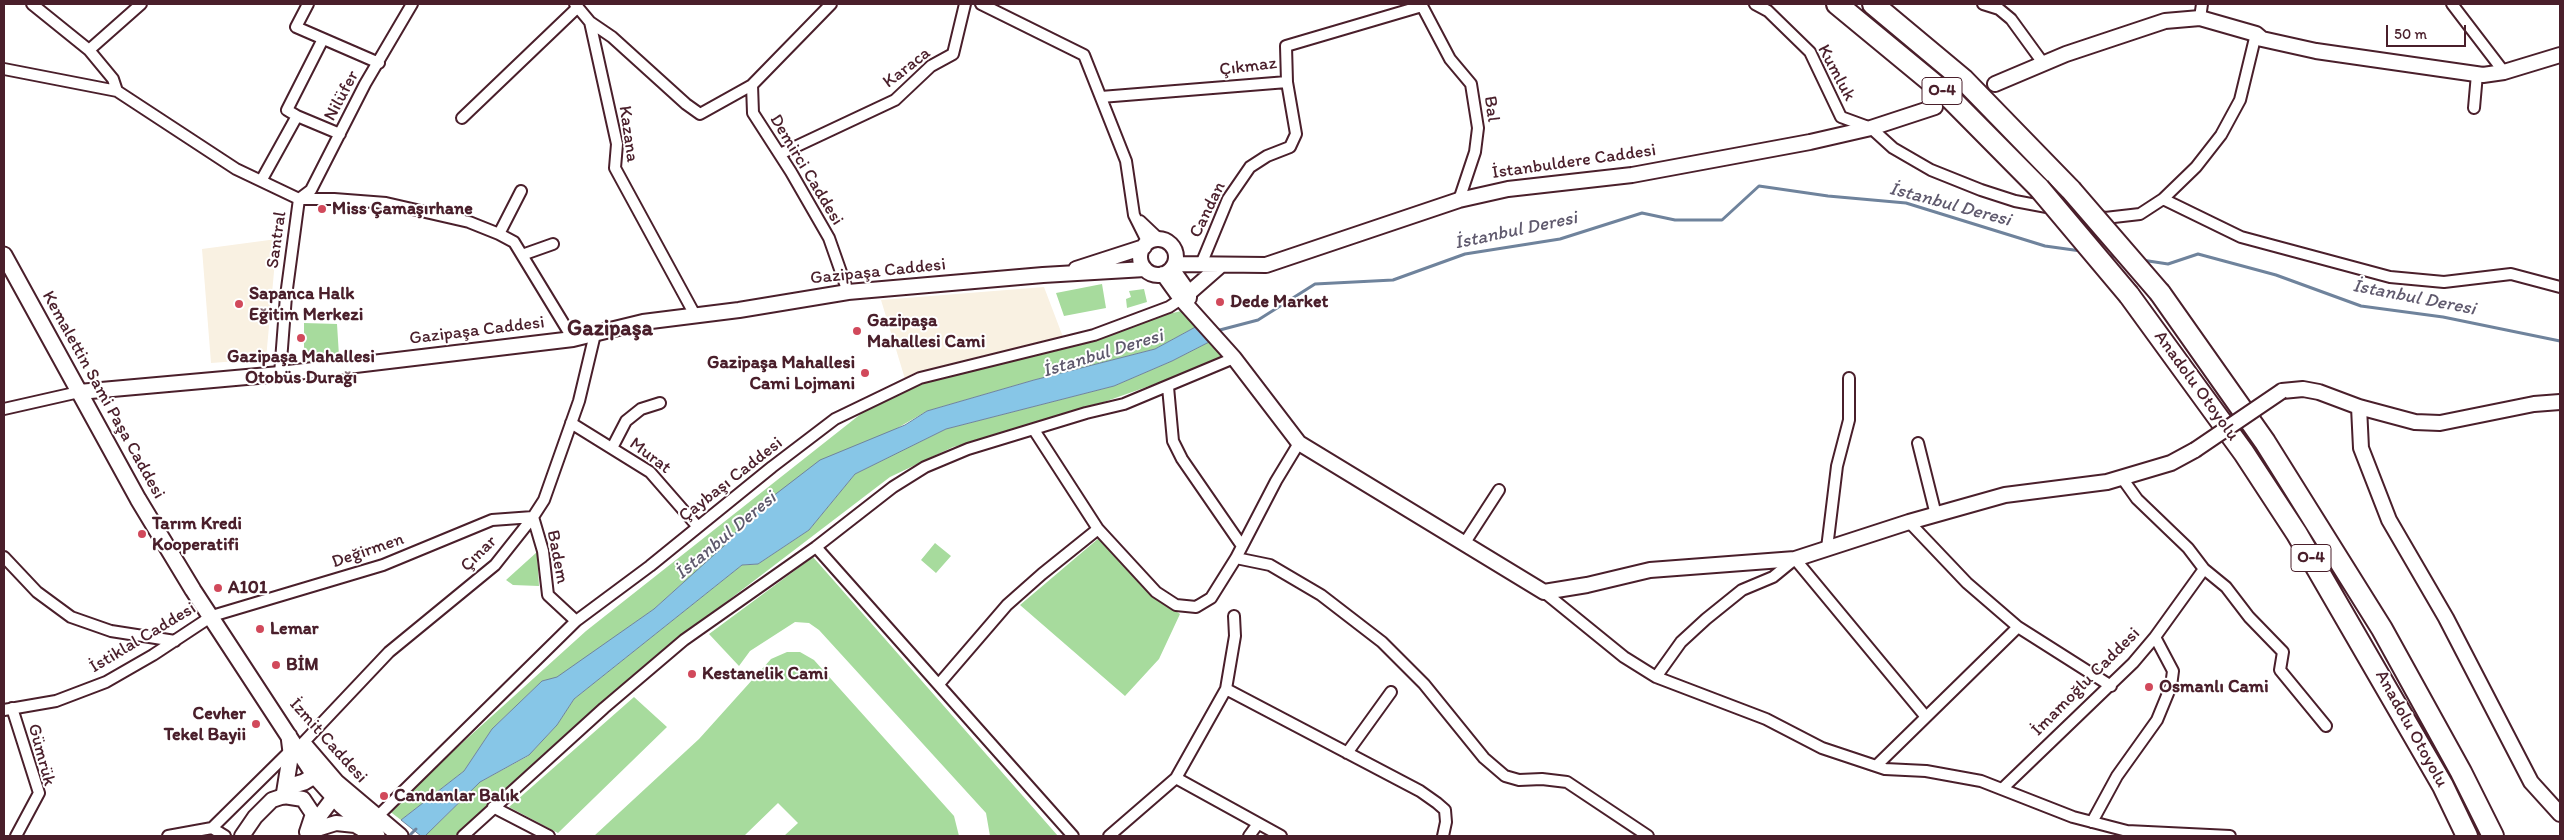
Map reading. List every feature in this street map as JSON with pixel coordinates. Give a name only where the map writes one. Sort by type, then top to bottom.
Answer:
[{"type":"highway","name":"Anadolu Otoyolu","points":[[1837,4],[1946,94],[2039,188],[2129,295],[2244,453],[2297,534],[2365,647],[2444,786],[2468,836]]},
{"type":"highway","name":"Anadolu Otoyolu","points":[[1873,4],[1964,80],[2071,190],[2160,293],[2265,442],[2372,613],[2462,772],[2493,836]]},
{"type":"highway","points":[[2444,786],[2463,836]]},
{"type":"main road","name":"Kemalettin Sami Paşa Caddesi","points":[[4,254],[138,499],[192,590],[212,616],[269,704]]},
{"type":"main road","name":"İzmit Caddesi","points":[[269,704],[297,746],[320,772],[336,782],[379,829]]},
{"type":"main road","name":"İzmit Caddesi","points":[[269,704],[288,733],[320,772],[334,798],[379,829],[400,836]]},
{"type":"main road","points":[[284,796],[297,746],[288,733]]},
{"type":"main road","points":[[284,796],[294,785],[304,782],[320,772]]},
{"type":"street","points":[[32,4],[89,50],[113,79],[117,92]]},
{"type":"street","points":[[89,50],[141,4]]},
{"type":"street","points":[[308,4],[296,28],[379,63]]},
{"type":"street","name":"Nilüfer","points":[[299,199],[312,190],[340,134],[412,4]]},
{"type":"street","points":[[590,22],[612,37],[686,104],[700,114],[752,86],[831,4]]},
{"type":"street","name":"Karaca","points":[[780,154],[895,100],[931,66],[953,54],[965,4]]},
{"type":"street","points":[[981,4],[1084,55],[1126,161],[1134,215],[1150,243]]},
{"type":"street","name":"Kumluk","points":[[1755,4],[1768,11],[1810,52],[1841,117],[1870,128]]},
{"type":"street","points":[[1983,4],[2000,6],[2043,63]]},
{"type":"street","points":[[2200,18],[2202,4]]},
{"type":"street","points":[[2452,4],[2504,72]]},
{"type":"street","name":"Çıkmaz","points":[[1101,96],[1286,82],[1286,46],[1421,5]]},
{"type":"street","name":"Bal","points":[[1421,5],[1450,59],[1471,84],[1478,128],[1475,152],[1459,200]]},
{"type":"street","points":[[462,118],[577,6]]},
{"type":"street","name":"Kazana","points":[[577,6],[590,22],[617,144],[615,168],[695,315]]},
{"type":"street","points":[[1995,84],[2043,63],[2164,21],[2200,18],[2256,34],[2262,39],[2316,51],[2477,74],[2504,72],[2560,55]]},
{"type":"street","points":[[1870,128],[1893,148],[1931,170],[2015,201],[2104,218],[2140,214],[2163,199],[2196,167],[2229,122],[2240,100],[2256,34]]},
{"type":"street","points":[[323,39],[287,110],[340,134]]},
{"type":"street","points":[[4,69],[117,92],[211,154],[299,199],[334,199],[386,203],[469,222],[499,234],[514,242],[573,339]]},
{"type":"street","points":[[2474,108],[2477,74]]},
{"type":"street","name":"Candan","points":[[1202,262],[1228,199],[1250,166],[1267,156],[1290,147],[1296,134],[1286,82]]},
{"type":"street","name":"Demirci Caddesi","points":[[752,86],[753,113],[780,154],[829,238],[848,292]]},
{"type":"street","name":"İstanbuldere Caddesi","points":[[1170,269],[1221,265],[1266,265],[1459,200],[1508,188],[1632,175],[1810,142],[1870,128],[1936,107]]},
{"type":"street","points":[[261,181],[297,116]]},
{"type":"street","points":[[499,234],[521,191]]},
{"type":"street","name":"Santral","points":[[280,374],[286,296],[299,199]]},
{"type":"street","points":[[2163,199],[2241,237],[2390,277],[2444,282],[2511,274],[2560,287]]},
{"type":"street","points":[[1150,243],[1169,243],[1173,247],[1176,253],[1170,269],[1156,275],[1145,269],[1140,258],[1150,243]]},
{"type":"street","name":"Gazipaşa Caddesi","points":[[1056,275],[1150,243]]},
{"type":"street","points":[[522,255],[553,244]]},
{"type":"street","name":"İstanbuldere Caddesi","points":[[1173,247],[1202,262],[1221,265]]},
{"type":"street","points":[[1187,299],[1221,265]]},
{"type":"street","name":"Gazipaşa Caddesi","points":[[79,392],[280,374],[573,339],[643,322],[848,292],[1145,269]]},
{"type":"street","points":[[1170,269],[1187,299],[1299,443],[1544,592],[1624,657],[1656,677],[1766,719],[1822,748],[1885,769],[1926,771],[1981,781],[2073,817],[2127,831],[2230,836]]},
{"type":"street","name":"Çaybaşı Caddesi","points":[[379,829],[576,620],[650,566],[835,420],[875,398],[920,378],[1094,336],[1187,299]]},
{"type":"street","name":"Çınar","points":[[212,828],[297,746],[389,652],[496,566],[544,500],[579,401],[595,334]]},
{"type":"street","points":[[463,836],[604,708],[684,640],[816,547],[893,487],[925,468],[968,449],[1086,413],[1124,404],[1234,358]]},
{"type":"street","points":[[1827,548],[1837,466],[1848,420],[1849,378]]},
{"type":"street","points":[[1168,387],[1173,441],[1182,459],[1242,546]]},
{"type":"street","points":[[1544,592],[1587,586],[1650,570],[1796,558],[1909,522],[2005,495],[2107,482],[2122,478],[2171,463],[2195,450],[2282,391],[2303,389],[2319,392],[2359,407],[2415,422],[2440,423],[2534,404],[2560,402]]},
{"type":"street","points":[[4,409],[79,392]]},
{"type":"street","points":[[612,448],[626,421],[641,409],[660,403]]},
{"type":"street","points":[[2359,407],[2361,448],[2389,520],[2446,618],[2531,782],[2560,814]]},
{"type":"street","name":"Murat","points":[[571,423],[650,472],[698,527]]},
{"type":"street","points":[[1034,430],[1098,529],[1156,592],[1176,605],[1196,607],[1211,598],[1236,558],[1276,481],[1299,443]]},
{"type":"street","points":[[1918,443],[1936,515]]},
{"type":"street","points":[[2122,478],[2137,499],[2188,548],[2204,569],[2226,586],[2249,617],[2283,652],[2280,670],[2326,726]]},
{"type":"street","points":[[1464,544],[1499,490]]},
{"type":"street","name":"Değirmen","points":[[212,616],[383,564],[492,520],[533,517]]},
{"type":"street","name":"Badem","points":[[533,517],[543,552],[548,595],[576,620]]},
{"type":"street","points":[[1909,522],[1967,583],[2018,627],[2111,686]]},
{"type":"street","points":[[939,684],[1007,605],[1098,529]]},
{"type":"street","points":[[816,547],[1073,836]]},
{"type":"street","points":[[4,558],[37,592],[71,617],[111,631],[175,641]]},
{"type":"street","points":[[1236,558],[1270,565],[1321,595],[1382,642],[1424,684],[1484,758],[1505,776],[1519,780],[1542,779],[1567,782],[1648,836]]},
{"type":"street","points":[[1656,677],[1681,642],[1706,618],[1742,590],[1773,577],[1796,558]]},
{"type":"street","points":[[1796,558],[1926,717]]},
{"type":"street","name":"İmamoğlu Caddesi","points":[[2002,789],[2111,686],[2155,638],[2204,569]]},
{"type":"street","name":"İstiklal Caddesi","points":[[8,709],[56,701],[106,682],[175,641],[212,616]]},
{"type":"street","points":[[1110,836],[1176,778],[1226,689],[1235,636],[1234,616]]},
{"type":"street","points":[[1876,766],[2018,627]]},
{"type":"street","points":[[2092,822],[2116,776],[2157,720],[2170,686],[2173,671],[2155,638]]},
{"type":"street","points":[[1226,689],[1420,792],[1445,810],[1446,822],[1443,836]]},
{"type":"street","points":[[1347,753],[1391,692]]},
{"type":"street","name":"Gümrük","points":[[8,709],[39,793],[16,836]]},
{"type":"street","points":[[1176,778],[1257,825],[1281,836]]},
{"type":"street","points":[[305,834],[334,798],[336,782]]},
{"type":"street","points":[[242,836],[255,816],[272,800],[284,796],[303,799],[313,814],[305,834]]},
{"type":"street","points":[[493,808],[549,836]]},
{"type":"street","points":[[305,834],[336,822],[379,829]]},
{"type":"street","points":[[1249,836],[1257,825]]},
{"type":"street","points":[[168,836],[212,828],[225,836]]},
{"type":"shaded area","name":"Sapanca Halk Eğitim Merkezi","points":[[277,239],[266,359],[211,363],[202,249]]},
{"type":"shaded area","points":[[1044,287],[1063,337],[905,379],[881,300]]},
{"type":"green space","points":[[1102,284],[1106,308],[1064,316],[1056,293]]},
{"type":"green space","points":[[1144,289],[1147,302],[1127,308],[1126,299],[1131,297],[1129,291]]},
{"type":"green space","points":[[1181,311],[1201,324],[1155,349],[1034,380],[927,411],[755,510],[725,545],[654,609],[557,678],[542,681],[492,729],[464,771],[401,820],[388,810],[586,631],[905,379]]},
{"type":"green space","points":[[304,323],[337,324],[339,356],[304,361]]},
{"type":"green space","points":[[1213,340],[1226,359],[1047,422],[953,447],[890,477],[654,657],[459,836],[425,836],[480,782],[528,756],[557,725],[574,699],[742,565],[758,564],[809,530],[855,474],[946,429],[1114,386],[1172,361]]},
{"type":"green space","points":[[1099,538],[1157,598],[1180,614],[1159,659],[1125,696],[1020,605]]},
{"type":"green space","points":[[935,543],[951,556],[936,573],[921,560]]},
{"type":"green space","points":[[537,552],[539,586],[513,585],[506,580]]},
{"type":"green space","points":[[813,557],[1058,836],[990,836],[986,813],[819,630],[809,623],[795,622],[750,651],[739,666],[709,634]]},
{"type":"green space","points":[[787,652],[800,652],[814,660],[954,816],[959,836],[784,836],[798,823],[778,803],[744,836],[594,836],[699,739],[771,659]]},
{"type":"green space","points":[[634,697],[667,727],[558,833],[509,807]]},
{"type":"water","points":[[1201,324],[1213,340],[1172,361],[1114,386],[946,429],[855,474],[809,530],[758,564],[742,565],[574,699],[557,725],[529,755],[480,782],[425,836],[421,836],[401,820],[464,771],[492,729],[542,681],[557,677],[654,609],[725,545],[755,510],[820,460],[905,425],[927,411],[1034,380],[1155,349]]},
{"type":"waterway","name":"İstanbul Deresi","points":[[1216,331],[1258,320],[1315,284],[1393,280],[1465,254],[1560,239],[1642,213],[1675,220],[1722,220],[1759,186],[1828,196],[1906,203],[2045,246],[2081,251]]},
{"type":"waterway","name":"İstanbul Deresi","points":[[2142,260],[2168,264],[2198,254],[2276,275],[2361,306],[2443,317],[2560,341]]},
{"type":"waterway","name":"İstanbul Deresi","points":[[2105,255],[2118,257]]},
{"type":"waterway","name":"İstanbul Deresi","points":[[409,836],[416,829]]},
{"type":"place","name":"Miss Çamaşırhane","points":[[322,209]]},
{"type":"place","name":"Dede Market","points":[[1220,302]]},
{"type":"place","name":"Sapanca Halk Eğitim Merkezi","points":[[239,304]]},
{"type":"place","name":"Gazipaşa Mahallesi Cami","points":[[857,331]]},
{"type":"place","name":"Gazipaşa Mahallesi Otobüs Durağı","points":[[301,338]]},
{"type":"place","name":"Gazipaşa Mahallesi Cami Lojmani","points":[[865,373]]},
{"type":"place","name":"Tarım Kredi Kooperatifi","points":[[142,534]]},
{"type":"place","name":"A101","points":[[218,588]]},
{"type":"place","name":"Lemar","points":[[260,629]]},
{"type":"place","name":"BİM","points":[[276,665]]},
{"type":"place","name":"Kestanelik Cami","points":[[692,674]]},
{"type":"place","name":"Osmanlı Cami","points":[[2149,687]]},
{"type":"place","name":"Cevher Tekel Bayii","points":[[256,724]]},
{"type":"place","name":"Candanlar Balık","points":[[384,796]]},
{"type":"district","name":"Gazipaşa","points":[[610,329]]}]
